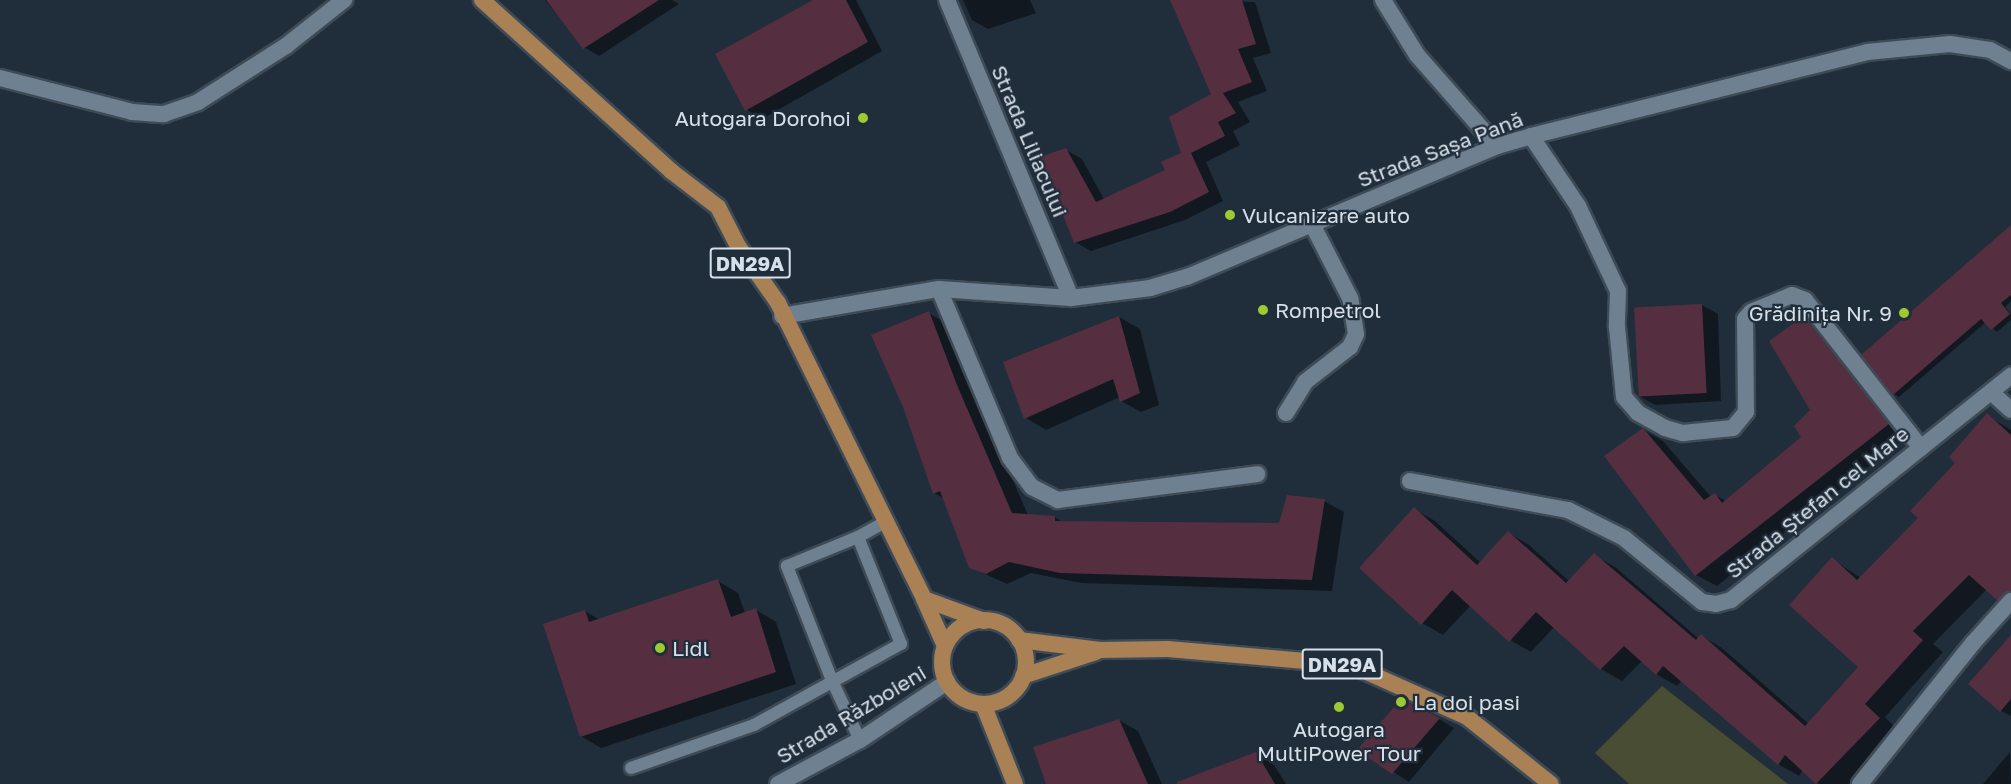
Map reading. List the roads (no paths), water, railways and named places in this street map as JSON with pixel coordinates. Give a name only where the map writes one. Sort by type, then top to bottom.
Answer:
[{"type":"main road","name":"DN29A","points":[[482,0],[671,171],[718,207],[738,246],[778,303],[782,316],[924,599],[945,646]]},
{"type":"main road","points":[[924,599],[984,621],[998,623],[1010,630],[1019,640],[1024,652],[1023,676],[1012,693],[993,703],[983,704],[958,696],[947,682],[942,658],[945,646],[961,627],[984,621]]},
{"type":"main road","name":"DN29A","points":[[1019,640],[1100,650],[1168,649],[1351,665],[1467,717],[1551,784]]},
{"type":"main road","name":"DN29A","points":[[1023,676],[1100,650]]},
{"type":"main road","points":[[983,704],[1016,784]]},
{"type":"street","points":[[0,78],[132,112],[164,114],[198,102],[287,45],[344,0]]},
{"type":"street","name":"Strada Liliacului","points":[[947,0],[1071,298]]},
{"type":"street","points":[[1383,0],[1417,55],[1497,146]]},
{"type":"street","name":"Strada Sașa Pană","points":[[782,316],[939,289],[1071,298],[1150,288],[1187,277],[1497,146],[1531,136],[1867,52],[1950,44],[1990,50],[2011,61]]},
{"type":"street","points":[[1531,136],[1578,206],[1618,291],[1617,327],[1624,397],[1638,413],[1665,428],[1683,433],[1733,428],[1746,412],[1745,319],[1751,312],[1792,295],[1805,300],[1921,448]]},
{"type":"street","points":[[1286,413],[1305,382],[1350,347],[1356,334],[1350,298],[1312,224]]},
{"type":"street","points":[[939,289],[1010,458],[1032,487],[1058,500],[1257,474]]},
{"type":"street","name":"Strada Ștefan cel Mare","points":[[1410,481],[1568,510],[1624,538],[1702,602],[1716,604],[1731,600],[2011,376]]},
{"type":"street","points":[[1992,393],[2011,410]]},
{"type":"street","points":[[1860,784],[1973,644],[2011,601]]},
{"type":"street","name":"Strada Războieni","points":[[778,784],[860,740],[947,682]]},
{"type":"lane","points":[[860,740],[833,682],[787,566],[858,537],[885,522]]},
{"type":"lane","points":[[631,768],[754,725],[901,644],[858,537]]},
{"type":"place","name":"Autogara Dorohoi","points":[[863,118]]},
{"type":"place","name":"Vulcanizare auto","points":[[1230,215]]},
{"type":"place","name":"Rompetrol","points":[[1263,310]]},
{"type":"place","name":"Grădinița Nr. 9","points":[[1904,313]]},
{"type":"place","name":"Lidl","points":[[660,648]]},
{"type":"place","name":"La doi pasi","points":[[1401,702]]},
{"type":"place","name":"Autogara MultiPower Tour","points":[[1339,707]]}]
